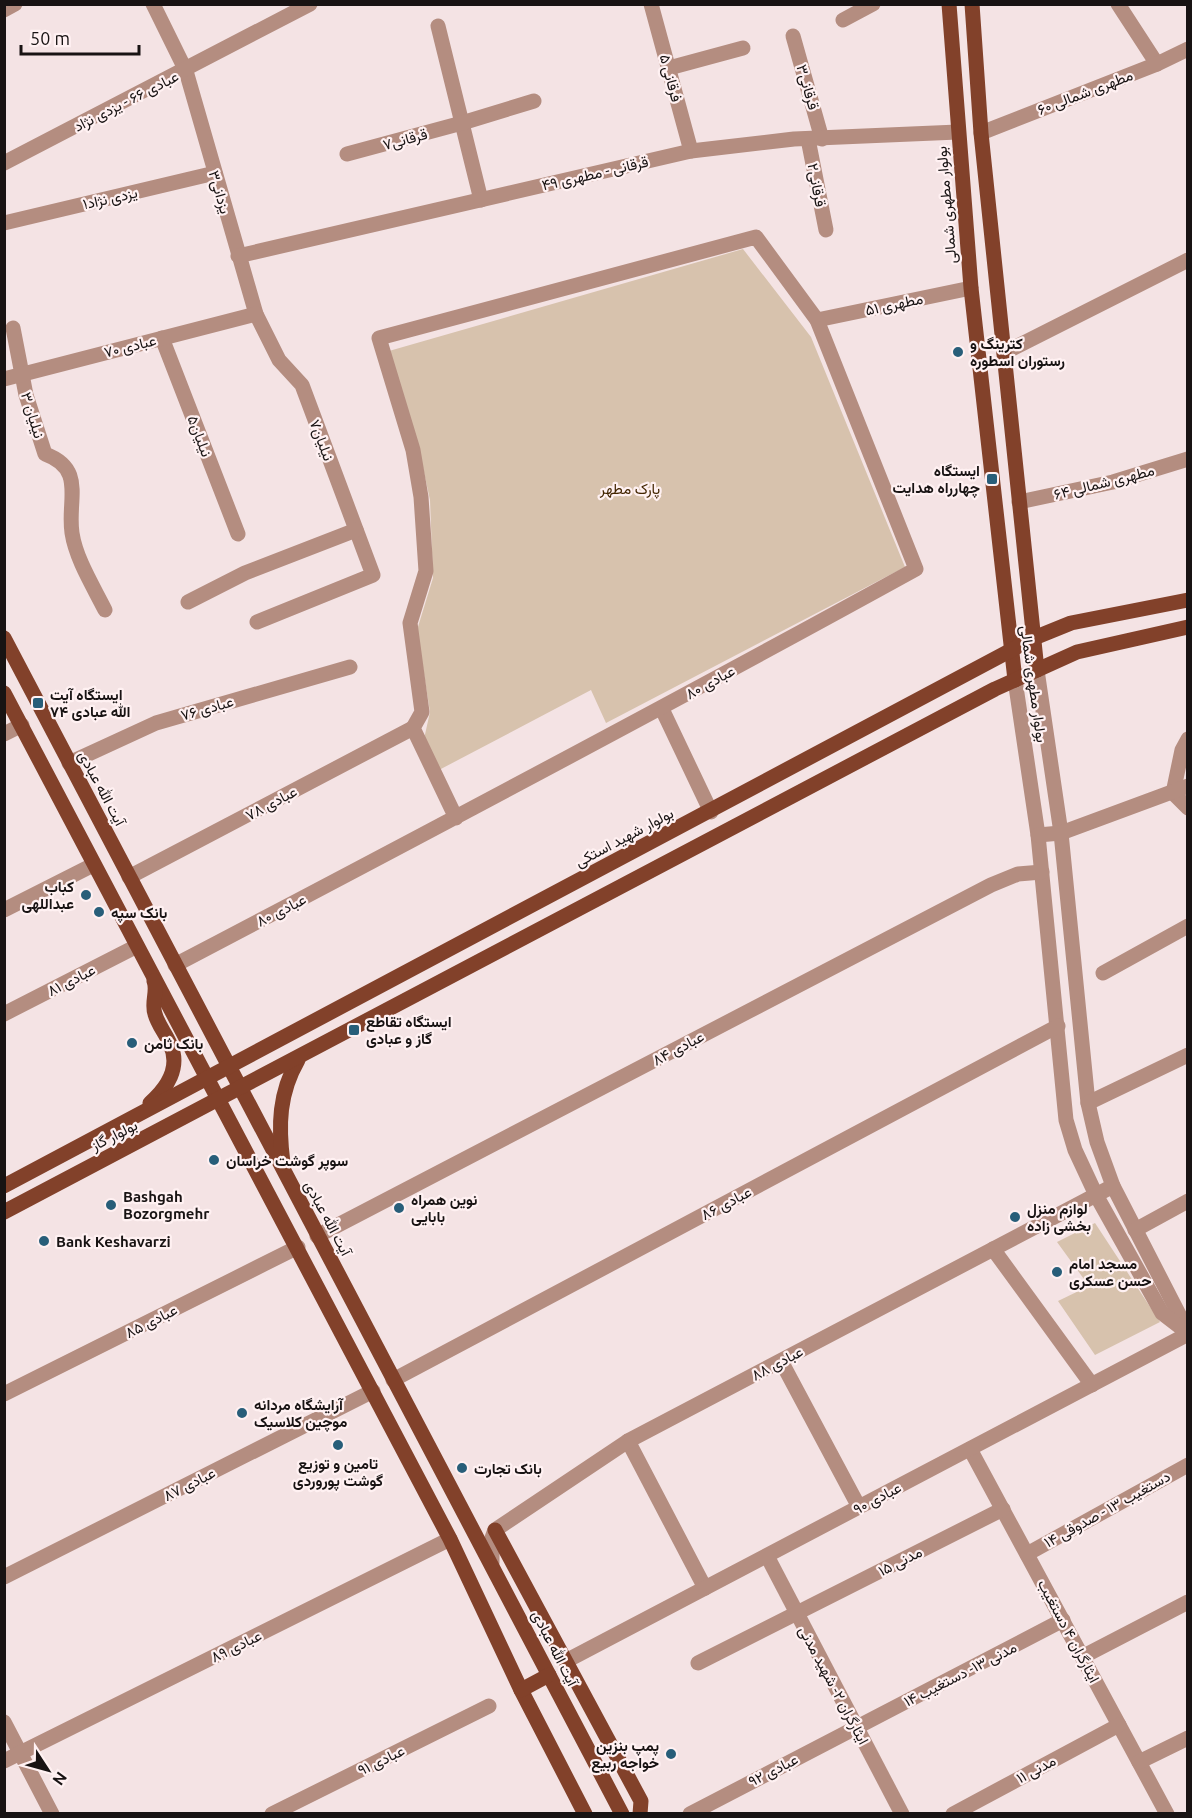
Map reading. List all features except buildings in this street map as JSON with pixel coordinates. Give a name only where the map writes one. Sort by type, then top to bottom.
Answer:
[{"type":"main road","name":"بولوار مطهری شمالی","points":[[949,4],[971,288],[1015,680]]},
{"type":"main road","name":"بولوار مطهری شمالی","points":[[972,4],[981,133],[1037,670]]},
{"type":"main road","name":"بولوار شهید استکی","points":[[229,1067],[1034,638],[1071,623],[1188,600]]},
{"type":"main road","points":[[241,1090],[1015,680],[1077,652],[1188,627]]},
{"type":"main road","name":"آیت الله عبادی","points":[[4,638],[622,1814]]},
{"type":"main road","points":[[4,693],[156,986],[154,1013],[175,1059],[172,1073],[163,1091],[122,1125]]},
{"type":"main road","points":[[152,977],[209,1077],[450,1539],[521,1690],[585,1814]]},
{"type":"main road","points":[[284,1172],[280,1138],[281,1103],[287,1079],[298,1060]]},
{"type":"main road","name":"بولوار گاز","points":[[4,1186],[229,1067]]},
{"type":"main road","name":"بولوار گاز","points":[[4,1212],[241,1090]]},
{"type":"main road","points":[[495,1530],[641,1802],[640,1814]]},
{"type":"main road","points":[[505,1590],[535,1604]]},
{"type":"main road","points":[[521,1690],[549,1675]]},
{"type":"street","points":[[4,10],[15,4]]},
{"type":"street","name":"یزدانی۳","points":[[153,4],[186,71],[256,314]]},
{"type":"street","name":"عبادی ۶۶ - یزدی نژاد","points":[[4,163],[186,71],[310,4]]},
{"type":"street","points":[[843,20],[873,4]]},
{"type":"street","points":[[1118,4],[1156,64]]},
{"type":"street","name":"فرقانی ۵","points":[[653,5],[691,151]]},
{"type":"street","points":[[438,26],[481,200]]},
{"type":"street","name":"قرقانی۳","points":[[793,36],[815,139]]},
{"type":"street","points":[[669,68],[743,48]]},
{"type":"street","name":"مطهری شمالی ۶۰","points":[[981,133],[1156,64],[1188,49]]},
{"type":"street","name":"قرقانی۷","points":[[347,154],[534,101]]},
{"type":"street","name":"قرقانی - مطهری ۴۹","points":[[238,256],[691,151],[815,139],[958,132]]},
{"type":"street","name":"قرقانی۲","points":[[815,139],[826,230]]},
{"type":"street","name":"یزدی نژاد۱","points":[[4,223],[215,173]]},
{"type":"street","name":"عبادی ۸۰","points":[[175,965],[662,709],[916,569],[817,320],[756,237],[379,338],[413,450],[421,497],[426,571],[410,623],[422,712],[413,728]]},
{"type":"street","points":[[1004,353],[1188,260]]},
{"type":"street","name":"مطهری ۵۱","points":[[817,320],[971,288]]},
{"type":"street","name":"عبادی ۷۰","points":[[4,379],[256,314]]},
{"type":"street","name":"نیلیان۷","points":[[256,314],[279,360],[302,385],[374,575],[257,622]]},
{"type":"street","name":"نیلیان ۳","points":[[13,328],[21,376],[45,454],[60,459],[71,474],[72,533],[82,562],[105,610]]},
{"type":"street","name":"نیلیان۵","points":[[162,338],[238,534]]},
{"type":"street","name":"مطهری شمالی ۶۴","points":[[1019,502],[1113,482],[1188,459]]},
{"type":"street","points":[[188,602],[245,573],[356,530]]},
{"type":"street","name":"عبادی ۷۶","points":[[69,763],[156,723],[350,667]]},
{"type":"street","name":"بولوار مطهری شمالی","points":[[1037,670],[1061,833],[1088,1103],[1097,1142],[1113,1186],[1188,1333]]},
{"type":"street","name":"بولوار مطهری شمالی","points":[[1015,680],[1038,835],[1066,1120],[1075,1150],[1096,1195],[1162,1313],[1188,1333]]},
{"type":"street","points":[[662,709],[711,812]]},
{"type":"street","points":[[4,734],[22,725]]},
{"type":"street","points":[[413,728],[456,818]]},
{"type":"street","name":"عبادی ۷۸","points":[[129,877],[413,728]]},
{"type":"street","points":[[1173,793],[1182,750],[1188,739]]},
{"type":"street","points":[[1038,835],[1061,833],[1188,786]]},
{"type":"street","points":[[1173,793],[1188,808]]},
{"type":"street","points":[[4,910],[93,865]]},
{"type":"street","name":"عبادی ۸۴","points":[[318,1236],[991,885],[1018,874],[1042,872]]},
{"type":"street","points":[[1103,973],[1188,926]]},
{"type":"street","name":"عبادی ۸۱","points":[[4,1014],[137,946]]},
{"type":"street","name":"عبادی ۸۶","points":[[393,1380],[1058,1026]]},
{"type":"street","points":[[1088,1103],[1188,1055]]},
{"type":"street","name":"عبادی ۸۸","points":[[495,1530],[628,1441],[1113,1186]]},
{"type":"street","points":[[1135,1230],[1188,1202]]},
{"type":"street","name":"عبادی ۸۵","points":[[4,1394],[298,1247]]},
{"type":"street","points":[[993,1249],[1092,1384]]},
{"type":"street","name":"عبادی ۹۰","points":[[566,1661],[1188,1333]]},
{"type":"street","points":[[781,1361],[859,1507]]},
{"type":"street","name":"عبادی ۸۷","points":[[4,1577],[373,1391]]},
{"type":"street","points":[[628,1441],[705,1588]]},
{"type":"street","name":"ایثارگران ۴ دستغیب","points":[[970,1449],[1166,1813]]},
{"type":"street","name":"دستغیب ۱۳ - صدوقی ۱۴","points":[[1027,1554],[1188,1465]]},
{"type":"street","name":"مدنی ۱۵","points":[[698,1663],[1003,1509]]},
{"type":"street","points":[[492,1563],[492,1538],[495,1530]]},
{"type":"street","name":"عبادی ۸۹","points":[[4,1761],[450,1539]]},
{"type":"street","name":"ایثارگران ۲- شهید مدنی","points":[[767,1556],[902,1814]]},
{"type":"street","points":[[1082,1657],[1188,1602]]},
{"type":"street","name":"مدنی ۱۳- دستغیب ۱۴","points":[[857,1727],[1063,1620]]},
{"type":"street","name":"عبادی ۹۱","points":[[272,1814],[489,1706]]},
{"type":"street","points":[[4,1722],[52,1814]]},
{"type":"street","name":"مدنی ۱۱","points":[[953,1814],[1119,1725]]},
{"type":"street","name":"عبادی ۹۲","points":[[690,1814],[857,1727]]},
{"type":"street","points":[[1139,1762],[1188,1738]]},
{"type":"green space","name":"پارک مطهر","points":[[743,249],[811,337],[905,567],[606,723],[591,690],[439,770],[424,739],[430,712],[417,630],[433,578],[430,500],[420,454],[389,351]]},
{"type":"green space","points":[[1095,1223],[1160,1322],[1095,1355],[1058,1301],[1089,1286],[1057,1242]]},
{"type":"place","name":"کترینگ و رستوران اسطوره","points":[[958,352]]},
{"type":"place","name":"ایستگاه چهارراه هدایت","points":[[992,479]]},
{"type":"place","name":"ایستگاه آیت الله عبادی ۷۴","points":[[38,703]]},
{"type":"place","name":"کباب عبداللهی","points":[[86,895]]},
{"type":"place","name":"بانک سپه","points":[[99,912]]},
{"type":"place","name":"ایستگاه تقاطع گاز و عبادی","points":[[354,1030]]},
{"type":"place","name":"بانک ثامن","points":[[132,1043]]},
{"type":"place","name":"سوپر گوشت خراسان","points":[[214,1160]]},
{"type":"place","name":"Bashgah Bozorgmehr","points":[[111,1205]]},
{"type":"place","name":"نوین همراه بابایی","points":[[399,1208]]},
{"type":"place","name":"لوازم منزل بخشی زاده","points":[[1015,1217]]},
{"type":"place","name":"Bank Keshavarzi","points":[[44,1241]]},
{"type":"place","name":"مسجد امام حسن عسکری","points":[[1057,1272]]},
{"type":"place","name":"آرایشگاه مردانه موچین کلاسیک","points":[[242,1413]]},
{"type":"place","name":"تامین و توزیع گوشت پوروردی","points":[[338,1445]]},
{"type":"place","name":"بانک تجارت","points":[[462,1468]]},
{"type":"place","name":"پمپ بنزین خواجه ربیع","points":[[671,1754]]}]
